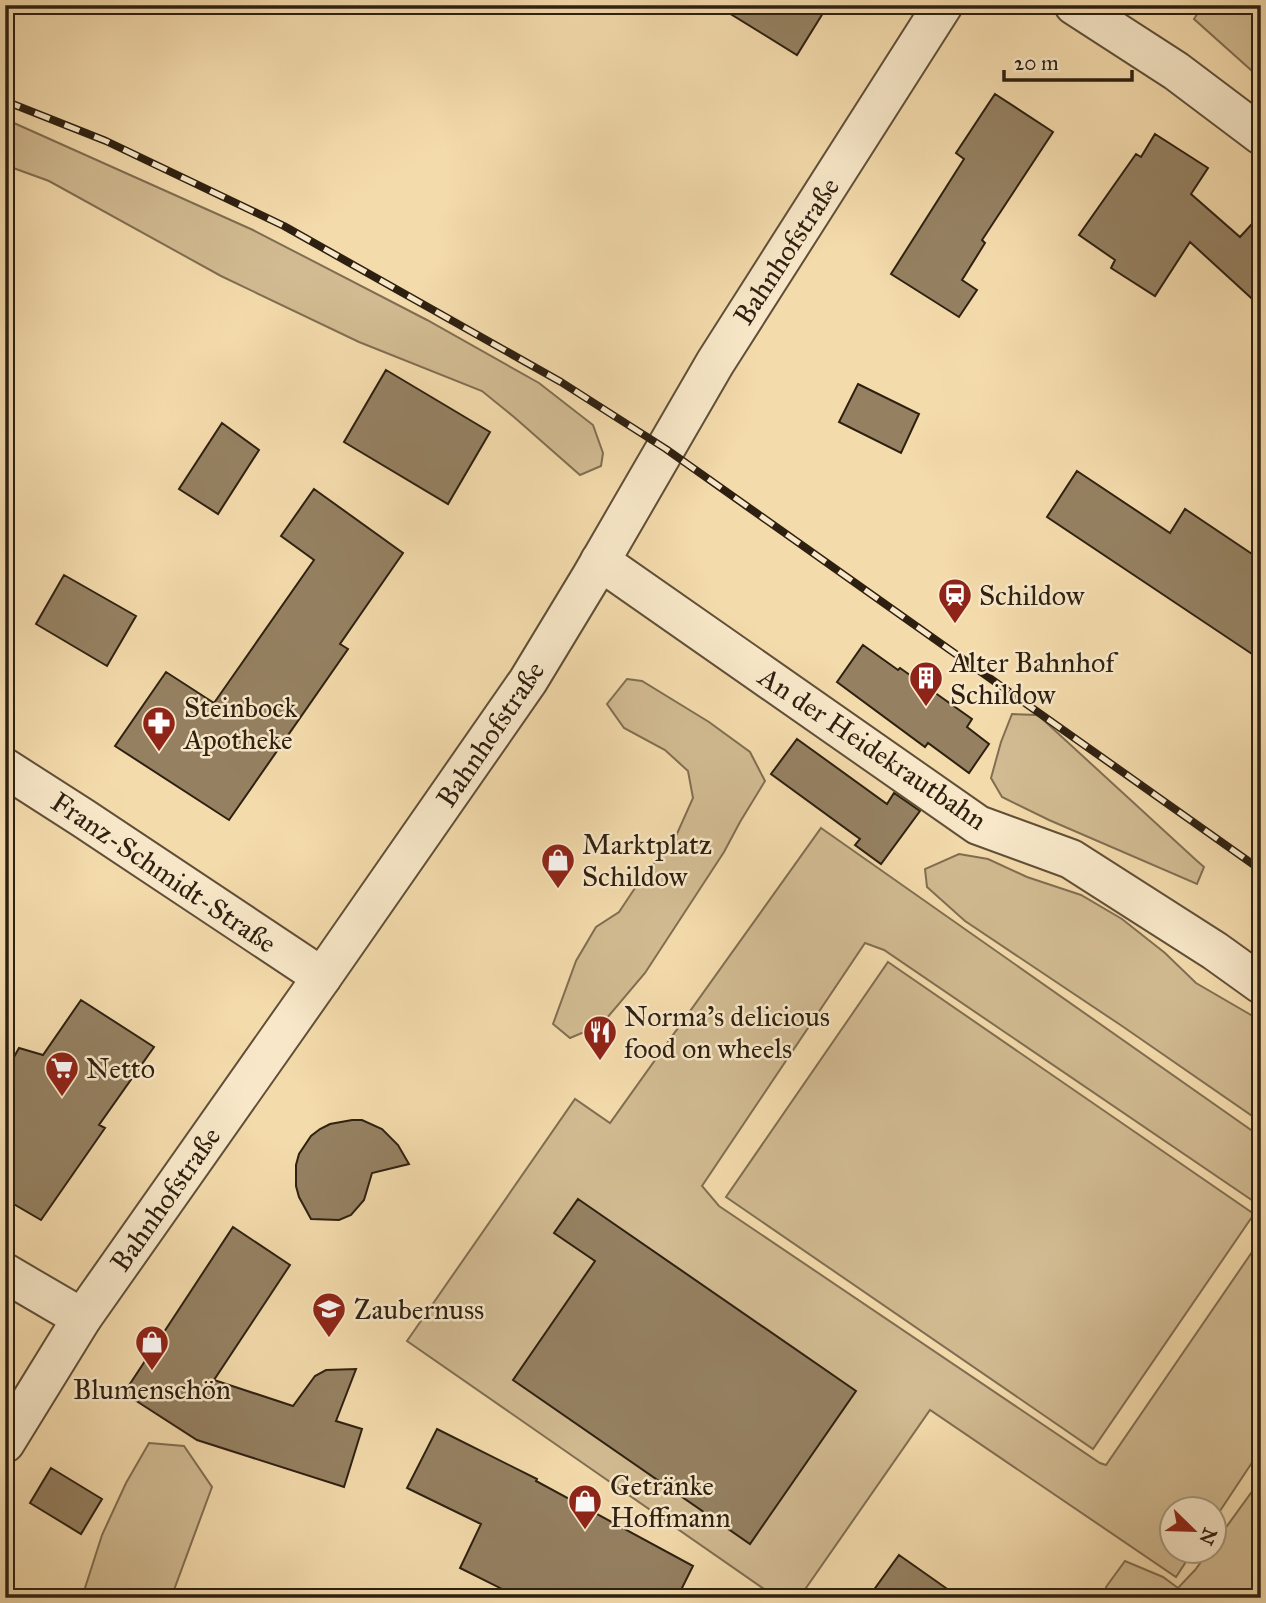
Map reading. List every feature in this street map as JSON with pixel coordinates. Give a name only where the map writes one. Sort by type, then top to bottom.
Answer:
[{"type":"street","name":"Bahnhofstraße","points":[[5,1443],[82,1318],[528,681],[715,363],[943,5]]},
{"type":"street","points":[[1073,5],[1176,71],[1261,135]]},
{"type":"street","name":"An der Heidekrautbahn","points":[[600,561],[978,825],[1071,859],[1261,984]]},
{"type":"street","name":"Franz-Schmidt-Straße","points":[[5,768],[322,977]]},
{"type":"street","points":[[5,1273],[82,1318]]},
{"type":"shaded area","points":[[1203,5],[1261,5],[1261,79],[1194,19]]},
{"type":"shaded area","points":[[5,119],[253,230],[427,320],[539,383],[593,425],[603,453],[601,466],[580,475],[482,391],[359,342],[221,276],[49,181],[5,165]]},
{"type":"shaded area","points":[[627,679],[642,681],[709,722],[750,752],[765,781],[724,852],[645,973],[601,1025],[570,1038],[553,1024],[576,961],[596,927],[619,912],[676,836],[693,798],[688,771],[665,750],[624,728],[607,704]]},
{"type":"shaded area","points":[[1012,714],[1038,715],[1204,867],[1197,884],[1002,797],[991,778]]},
{"type":"shaded area","points":[[821,828],[1261,1137],[1261,1208],[884,950],[865,943],[702,1186],[719,1206],[1106,1465],[1261,1239],[1261,1449],[1228,1499],[1228,1494],[1158,1494],[1158,1564],[1184,1564],[1176,1577],[930,1410],[799,1598],[777,1598],[407,1341],[575,1099],[610,1123]]},
{"type":"shaded area","points":[[959,854],[988,859],[1027,877],[1081,895],[1122,919],[1165,953],[1196,983],[1251,1015],[1261,1024],[1261,1122],[965,921],[927,887],[925,869]]},
{"type":"shaded area","points":[[888,962],[1254,1214],[1093,1449],[726,1197]]},
{"type":"shaded area","points":[[149,1443],[184,1446],[212,1487],[171,1598],[85,1598],[84,1591],[102,1535],[126,1483]]},
{"type":"shaded area","points":[[1261,1479],[1261,1598],[1111,1598],[1106,1587],[1125,1561],[1163,1577],[1178,1588],[1199,1564],[1228,1564],[1228,1525]]},
{"type":"building","points":[[716,5],[828,5],[797,55]]},
{"type":"building","points":[[995,94],[1053,132],[982,240],[985,243],[962,280],[977,290],[959,317],[891,274],[964,159],[956,153]]},
{"type":"building","points":[[1155,134],[1208,168],[1191,194],[1240,237],[1261,214],[1261,307],[1190,242],[1155,296],[1111,268],[1115,260],[1079,235],[1136,154],[1141,157]]},
{"type":"building","points":[[386,370],[490,432],[448,504],[344,442]]},
{"type":"building","points":[[858,384],[919,414],[901,453],[839,422]]},
{"type":"building","points":[[222,423],[259,450],[218,514],[179,489]]},
{"type":"building","points":[[1077,471],[1170,533],[1185,509],[1261,560],[1261,660],[1047,517]]},
{"type":"building","points":[[314,489],[403,553],[340,644],[348,649],[229,820],[115,746],[166,672],[214,703],[314,560],[281,536]]},
{"type":"building","points":[[64,575],[136,616],[107,666],[36,624]]},
{"type":"building","name":"Alter Bahnhof Schildow","points":[[863,645],[972,719],[967,727],[989,744],[969,773],[928,743],[925,747],[837,682]]},
{"type":"building","points":[[797,739],[887,804],[894,793],[920,811],[881,864],[855,845],[860,839],[771,774]]},
{"type":"building","name":"Netto","points":[[81,1000],[154,1047],[99,1125],[105,1128],[41,1220],[5,1199],[5,1073],[19,1048],[43,1055]]},
{"type":"building","points":[[362,1120],[382,1129],[398,1145],[409,1164],[372,1173],[364,1200],[351,1215],[339,1220],[311,1219],[296,1186],[299,1154],[311,1136],[320,1129],[330,1124]]},
{"type":"building","points":[[578,1199],[856,1391],[750,1544],[513,1380],[595,1261],[554,1233]]},
{"type":"building","points":[[233,1227],[290,1265],[214,1380],[293,1406],[315,1376],[326,1370],[356,1369],[336,1421],[362,1429],[344,1487],[197,1440],[124,1393]]},
{"type":"building","points":[[437,1429],[537,1479],[536,1481],[693,1566],[677,1598],[520,1598],[460,1568],[481,1524],[407,1488]]},
{"type":"building","points":[[51,1468],[102,1499],[81,1534],[30,1503]]},
{"type":"building","points":[[899,1555],[960,1598],[868,1598]]},
{"type":"railway","points":[[5,101],[106,141],[284,226],[561,382],[666,449],[1261,870]]},
{"type":"place","name":"Schildow","points":[[955,625]]},
{"type":"place","name":"Alter Bahnhof Schildow","points":[[926,708]]},
{"type":"place","name":"Steinbock Apotheke","points":[[159,753]]},
{"type":"place","name":"Marktplatz Schildow","points":[[558,890]]},
{"type":"place","name":"Norma’s delicious food on wheels","points":[[600,1062]]},
{"type":"place","name":"Netto","points":[[62,1098]]},
{"type":"place","name":"Zaubernuss","points":[[329,1339]]},
{"type":"place","name":"Blumenschön","points":[[152,1372]]},
{"type":"place","name":"Getränke Hoffmann","points":[[585,1531]]}]
